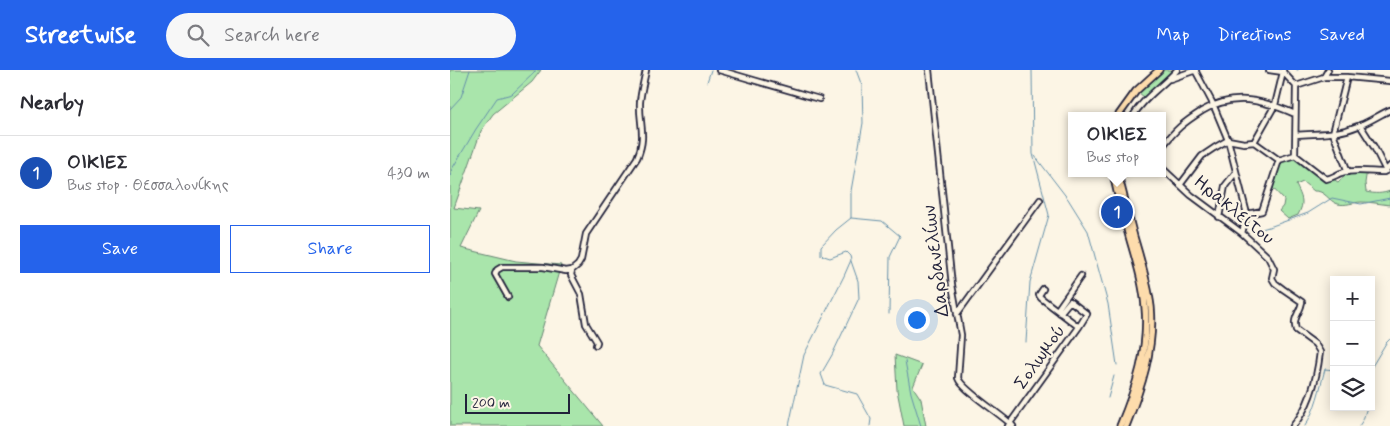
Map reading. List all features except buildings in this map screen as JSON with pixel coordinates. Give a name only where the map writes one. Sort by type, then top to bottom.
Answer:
[{"type":"main road","points":[[1121,112],[1136,91],[1159,70]]},
{"type":"main road","points":[[1114,177],[1123,217],[1140,275],[1146,308],[1145,340],[1138,379],[1120,426]]},
{"type":"main road","points":[[1119,177],[1146,280],[1151,309],[1150,344],[1147,361],[1138,395],[1126,426]]},
{"type":"street","points":[[508,297],[495,274],[502,267],[543,267],[572,270],[578,265],[586,234],[637,158],[641,149],[643,140],[640,104],[646,70]]},
{"type":"street","points":[[719,70],[818,99]]},
{"type":"street","name":"Δαρδανελίων","points":[[929,70],[952,286],[961,335],[958,378],[960,384],[1011,425]]},
{"type":"street","points":[[1135,112],[1152,93],[1177,70]]},
{"type":"street","points":[[1169,79],[1196,70],[1213,104],[1228,140],[1247,214],[1242,233]]},
{"type":"street","points":[[1269,70],[1283,71],[1296,86],[1295,155]]},
{"type":"street","points":[[1324,77],[1328,70]]},
{"type":"street","points":[[1254,142],[1275,105],[1283,71]]},
{"type":"street","points":[[1296,86],[1324,77],[1390,81]]},
{"type":"street","points":[[1347,77],[1334,133],[1348,172]]},
{"type":"street","points":[[1166,142],[1184,122],[1213,104],[1232,100],[1244,100],[1275,105],[1295,114]]},
{"type":"street","points":[[1296,135],[1334,133],[1360,126],[1390,110]]},
{"type":"street","points":[[1360,126],[1374,147],[1386,171]]},
{"type":"street","points":[[1180,185],[1202,156],[1228,140],[1244,143],[1254,142],[1279,160]]},
{"type":"street","points":[[1279,160],[1295,155]]},
{"type":"street","points":[[1295,155],[1326,179],[1340,173],[1386,171],[1390,166]]},
{"type":"street","points":[[1247,214],[1262,211],[1279,160]]},
{"type":"street","name":"Ηρακλείτου","points":[[1166,172],[1190,196],[1242,233],[1271,260],[1274,270],[1272,278],[1275,283],[1302,302],[1294,320],[1296,330],[1315,344],[1320,352],[1305,409],[1293,426]]},
{"type":"street","points":[[1219,217],[1225,186],[1236,172]]},
{"type":"street","points":[[957,314],[1040,200]]},
{"type":"street","points":[[572,270],[572,275],[581,294],[586,324],[597,342],[596,345]]},
{"type":"street","points":[[1059,312],[1081,276]]},
{"type":"street","name":"Σολωμού","points":[[1011,425],[1079,327],[1041,298],[1039,295],[1043,289]]},
{"type":"street","points":[[1059,312],[1070,302],[1087,314],[1079,327]]},
{"type":"green space","points":[[450,70],[541,70],[532,82],[493,114],[481,131],[454,208],[479,211],[461,248],[516,261],[561,265],[537,346],[603,426],[450,426]]},
{"type":"green space","points":[[1163,70],[1173,70],[1144,97],[1139,93]]},
{"type":"green space","points":[[1296,155],[1328,181],[1333,179],[1338,182],[1352,169],[1367,170],[1366,192],[1384,193],[1390,191],[1390,205],[1362,202],[1338,204],[1321,192],[1314,191],[1303,182],[1296,185],[1302,200],[1300,211],[1298,215],[1288,219],[1279,211],[1283,206],[1284,200],[1271,186],[1276,164]]},
{"type":"green space","points":[[895,355],[922,365],[913,387],[921,399],[926,426],[904,426],[897,390]]},
{"type":"waterway","points":[[450,109],[461,97],[470,70]]},
{"type":"waterway","points":[[450,177],[452,169],[497,98],[512,94],[535,70]]},
{"type":"waterway","points":[[707,82],[711,70]]},
{"type":"waterway","points":[[789,426],[804,355],[851,260],[846,252],[830,258],[821,255],[821,246],[851,218],[851,191],[863,123],[862,86],[856,70]]},
{"type":"waterway","points":[[1026,342],[1030,282],[1049,215],[1033,154],[1032,70]]},
{"type":"waterway","points":[[1035,156],[1068,199],[1088,231],[1108,304],[1117,365]]},
{"type":"waterway","points":[[1255,231],[1308,213],[1332,198],[1361,204],[1390,198]]},
{"type":"waterway","points":[[851,218],[882,221],[900,236],[890,257],[889,314]]},
{"type":"waterway","points":[[851,261],[858,281],[859,298],[821,374],[825,385],[857,394],[871,419],[870,426]]},
{"type":"waterway","points":[[1372,366],[1390,339]]},
{"type":"waterway","points":[[905,361],[911,393],[921,426]]},
{"type":"waterway","points":[[1305,426],[1315,406],[1325,369],[1330,370]]},
{"type":"waterway","points":[[1108,398],[1114,376]]},
{"type":"waterway","points":[[1359,426],[1366,411]]},
{"type":"place","name":"ΟΙΚΙΕΣ","points":[[1117,212]]}]
